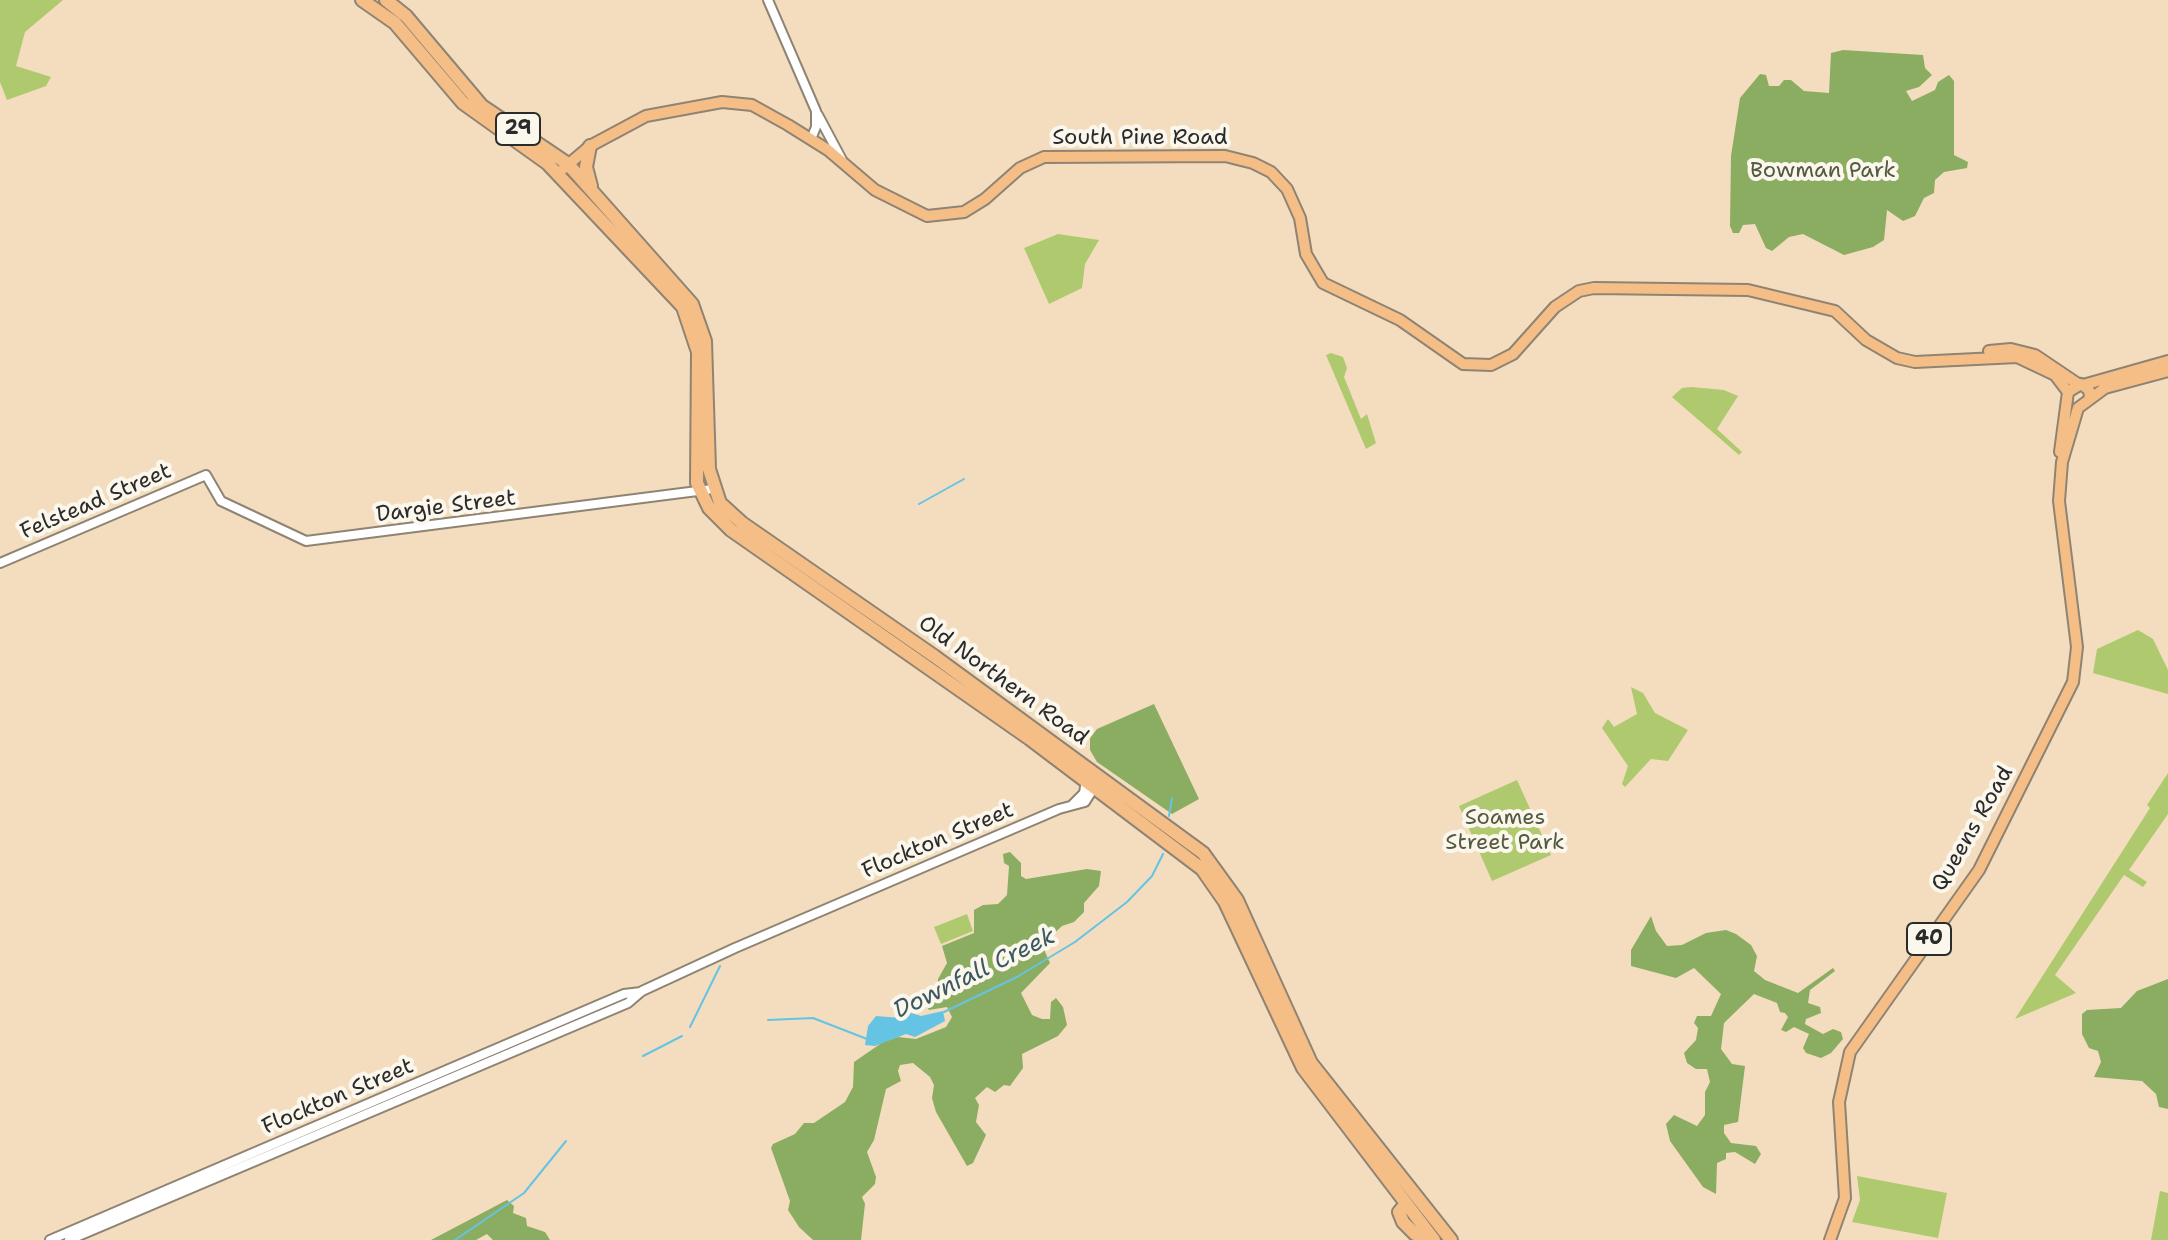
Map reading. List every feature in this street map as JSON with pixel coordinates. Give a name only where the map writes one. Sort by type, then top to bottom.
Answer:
[{"type":"highway","name":"29","points":[[367,1],[395,23],[463,103],[532,149],[558,174]]},
{"type":"highway","name":"29","points":[[390,2],[482,106],[568,164]]},
{"type":"highway","points":[[590,146],[586,167],[594,195]]},
{"type":"highway","points":[[568,164],[684,293],[699,319],[706,348],[706,491]]},
{"type":"highway","points":[[558,174],[675,295],[689,318],[698,352],[696,465],[706,491]]},
{"type":"highway","name":"Old Northern Road","points":[[706,491],[732,515],[887,622],[1182,851],[1209,877],[1228,909],[1303,1068],[1432,1238]]},
{"type":"highway","name":"Old Northern Road","points":[[706,491],[709,508],[731,530],[1091,779],[1194,845],[1219,872],[1241,909],[1311,1063],[1451,1240]]},
{"type":"highway","points":[[885,636],[887,622]]},
{"type":"main road","name":"South Pine Road","points":[[558,174],[590,146],[661,111],[722,102],[752,105],[811,139],[866,184],[911,211],[941,217],[975,207],[1020,168],[1044,157],[1225,156],[1253,163],[1271,172],[1287,189],[1296,204],[1309,262],[1323,283],[1400,320],[1463,364],[1491,365],[1513,354],[1564,298],[1594,288],[1762,291],[1835,311],[1866,340],[1897,358],[1929,362],[2011,356],[2032,361],[2055,375],[2078,408]]},
{"type":"main road","name":"South Pine Road","points":[[1968,357],[1991,350],[2017,350],[2043,358],[2080,385]]},
{"type":"main road","points":[[2067,396],[2080,385],[2168,361]]},
{"type":"main road","points":[[2078,408],[2108,387],[2168,371]]},
{"type":"main road","points":[[2080,385],[2090,397]]},
{"type":"main road","name":"Queens Road","points":[[1830,1240],[1843,1207],[1846,1187],[1839,1102],[1848,1056],[1864,1028],[1979,870],[2073,682],[2077,647],[2059,521],[2060,434],[2067,396]]},
{"type":"main road","name":"Queens Road","points":[[2062,462],[2078,408]]},
{"type":"street","points":[[768,0],[816,111],[845,165]]},
{"type":"street","points":[[811,139],[816,127],[816,111]]},
{"type":"street","name":"Dargie Street","points":[[206,475],[221,501],[295,538],[311,541],[706,491]]},
{"type":"street","name":"Felstead Street","points":[[0,563],[206,475]]},
{"type":"street","name":"Flockton Street","points":[[69,1240],[628,1003],[642,991],[725,952],[1088,800],[1091,779]]},
{"type":"street","name":"Flockton Street","points":[[50,1240],[624,994],[642,991]]},
{"type":"green space","points":[[0,0],[63,0],[25,32],[16,66],[51,77],[46,86],[7,100],[0,82]]},
{"type":"green space","name":"Bowman Park","points":[[1843,50],[1923,55],[1925,68],[1932,75],[1919,87],[1906,91],[1912,101],[1935,90],[1938,82],[1949,75],[1954,81],[1954,155],[1968,162],[1967,168],[1944,172],[1935,180],[1934,193],[1924,198],[1915,216],[1903,221],[1887,210],[1884,240],[1873,247],[1844,255],[1803,234],[1789,237],[1772,251],[1766,248],[1755,224],[1743,225],[1739,233],[1733,233],[1730,226],[1731,156],[1740,98],[1760,74],[1766,75],[1769,86],[1779,86],[1784,80],[1791,80],[1804,91],[1829,93],[1831,53]]},
{"type":"green space","points":[[1058,234],[1099,240],[1085,264],[1082,288],[1049,304],[1024,248]]},
{"type":"green space","points":[[1331,353],[1343,357],[1347,368],[1344,377],[1361,419],[1367,414],[1376,443],[1366,449],[1326,355]]},
{"type":"green space","points":[[1682,388],[1724,390],[1738,396],[1717,429],[1742,452],[1739,455],[1672,397]]},
{"type":"green space","points":[[2138,630],[2153,639],[2168,670],[2168,694],[2093,673],[2097,649]]},
{"type":"green space","points":[[1631,687],[1643,693],[1655,713],[1688,730],[1668,761],[1651,759],[1625,787],[1622,784],[1628,766],[1602,728],[1608,719],[1614,727],[1637,714]]},
{"type":"green space","points":[[1154,704],[1199,799],[1172,814],[1097,762],[1090,750],[1090,738],[1097,729]]},
{"type":"green space","points":[[2168,773],[2168,814],[2129,870],[2147,882],[2143,887],[2124,875],[2055,975],[2076,993],[2015,1019],[2150,808],[2147,805]]},
{"type":"green space","name":"Soames Street Park","points":[[1517,780],[1551,855],[1492,881],[1459,806]]},
{"type":"green space","points":[[1010,852],[1021,863],[1021,876],[1026,879],[1087,869],[1101,871],[1099,886],[1084,903],[1084,912],[1074,922],[1062,926],[1042,945],[1050,963],[1021,993],[1032,1015],[1042,1019],[1050,1019],[1051,1002],[1056,998],[1063,1007],[1067,1025],[1058,1036],[1022,1054],[1023,1068],[1010,1086],[1004,1085],[995,1092],[987,1087],[975,1098],[979,1105],[976,1122],[986,1135],[973,1163],[967,1166],[936,1112],[932,1098],[934,1085],[930,1077],[913,1063],[900,1065],[901,1081],[886,1089],[874,1140],[867,1152],[876,1177],[875,1184],[862,1197],[865,1204],[861,1240],[813,1240],[799,1227],[788,1210],[790,1201],[771,1148],[773,1144],[795,1134],[804,1123],[814,1123],[845,1102],[853,1087],[854,1062],[883,1042],[898,1037],[916,1039],[946,1027],[952,1017],[947,1007],[929,1010],[926,1005],[938,995],[938,979],[947,963],[942,946],[974,933],[974,910],[983,905],[998,904],[1007,895],[1009,866],[1004,863],[1003,854]]},
{"type":"green space","points":[[967,914],[973,931],[941,944],[934,927]]},
{"type":"green space","points":[[1651,916],[1656,931],[1667,946],[1682,945],[1706,933],[1726,930],[1736,934],[1751,945],[1757,956],[1754,971],[1765,980],[1798,993],[1833,968],[1835,971],[1810,990],[1808,1003],[1820,1007],[1821,1013],[1806,1019],[1805,1024],[1823,1034],[1833,1029],[1841,1032],[1843,1039],[1831,1053],[1821,1058],[1806,1053],[1803,1048],[1809,1034],[1794,1027],[1786,1032],[1781,1030],[1788,1017],[1780,1012],[1777,1003],[1754,994],[1724,1023],[1721,1049],[1732,1064],[1745,1066],[1738,1122],[1724,1125],[1724,1133],[1731,1143],[1756,1146],[1761,1154],[1755,1164],[1735,1152],[1726,1153],[1726,1159],[1717,1163],[1716,1194],[1703,1187],[1670,1141],[1666,1124],[1674,1115],[1697,1126],[1705,1115],[1705,1092],[1710,1082],[1707,1069],[1696,1069],[1687,1063],[1684,1053],[1696,1040],[1698,1028],[1694,1023],[1697,1016],[1711,1016],[1721,994],[1694,968],[1676,978],[1631,966],[1631,950]]},
{"type":"green space","points":[[2168,979],[2168,1109],[2159,1107],[2156,1094],[2142,1081],[2094,1077],[2101,1062],[2098,1051],[2089,1048],[2082,1034],[2082,1014],[2087,1010],[2121,1008],[2137,991]]},
{"type":"green space","points":[[1857,1176],[1947,1193],[1938,1238],[1852,1222],[1860,1200]]},
{"type":"green space","points":[[2160,1191],[2168,1193],[2168,1240],[2151,1240]]},
{"type":"green space","points":[[507,1200],[514,1206],[513,1213],[526,1218],[527,1226],[545,1232],[550,1240],[493,1240],[487,1234],[476,1240],[431,1240]]},
{"type":"water","points":[[943,1011],[945,1021],[915,1037],[906,1034],[875,1046],[865,1045],[868,1026],[876,1016],[901,1018],[908,1012],[921,1016]]},
{"type":"waterway","points":[[919,504],[964,479]]},
{"type":"waterway","points":[[1169,816],[1172,798]]},
{"type":"waterway","name":"Downfall Creek","points":[[944,1012],[1017,977],[1075,942],[1127,902],[1152,876],[1163,854]]},
{"type":"waterway","points":[[690,1027],[720,966]]},
{"type":"waterway","name":"Downfall Creek","points":[[768,1020],[813,1018],[867,1039]]},
{"type":"waterway","name":"Downfall Creek","points":[[643,1056],[682,1036]]},
{"type":"waterway","name":"Downfall Creek","points":[[455,1240],[524,1193],[566,1141]]}]
